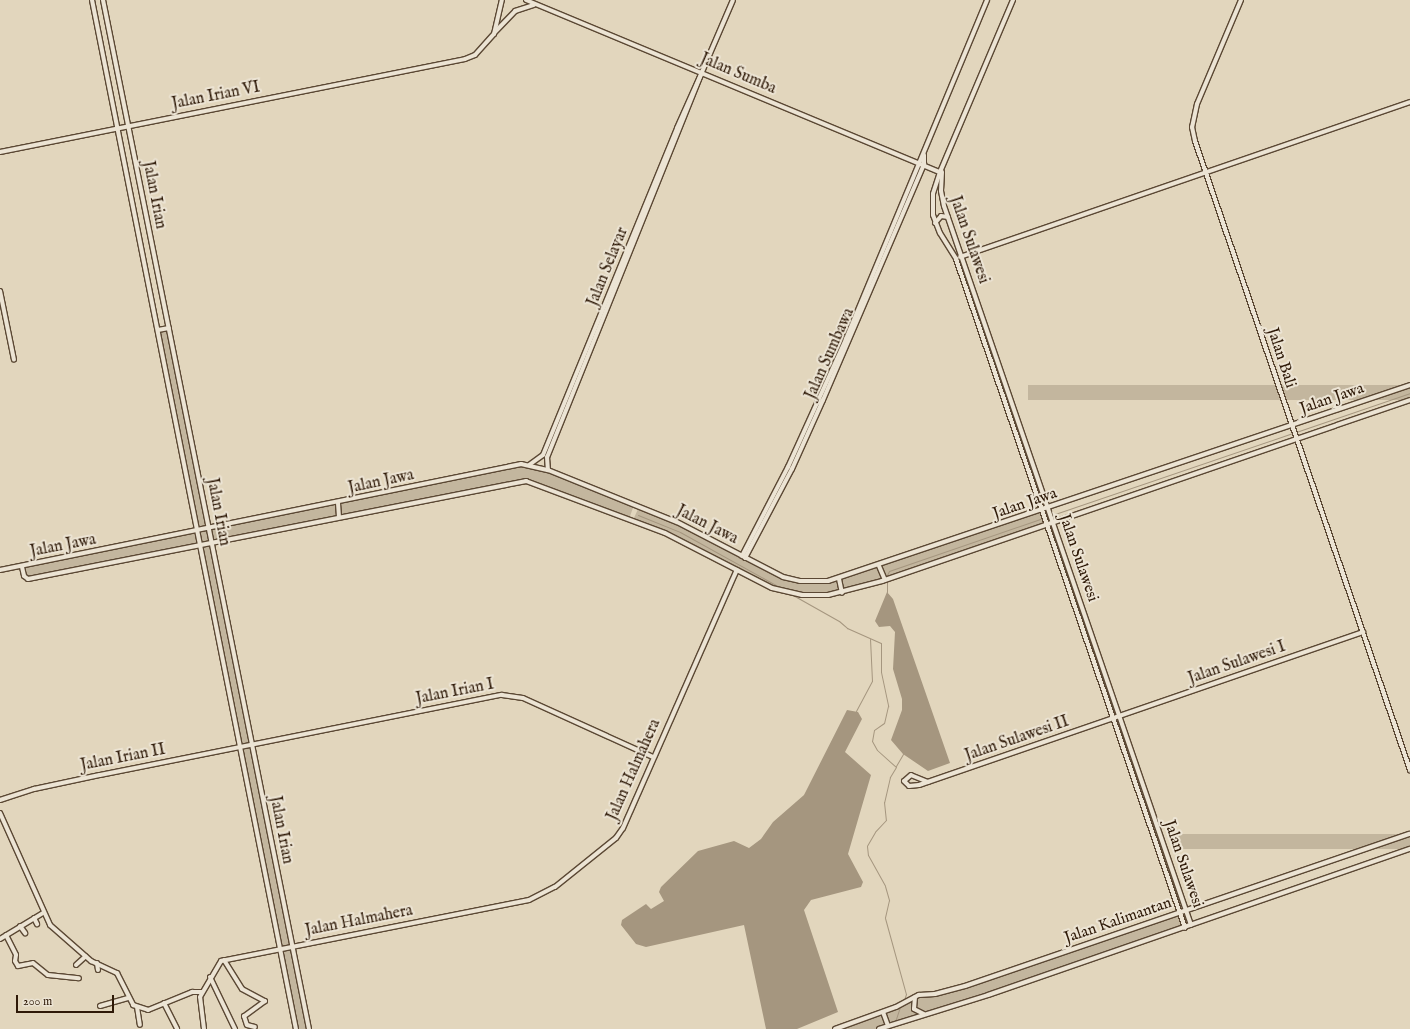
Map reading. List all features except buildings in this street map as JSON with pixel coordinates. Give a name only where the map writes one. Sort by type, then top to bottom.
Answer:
[{"type":"street","name":"Jalan Irian","points":[[92,0],[238,728],[239,747],[296,1029]]},
{"type":"street","name":"Jalan Irian","points":[[103,0],[309,1029]]},
{"type":"street","points":[[494,34],[502,0]]},
{"type":"street","name":"Jalan Sumba","points":[[526,0],[924,164],[940,172]]},
{"type":"street","name":"Jalan Selayar","points":[[548,470],[546,460],[550,443],[564,407],[733,0]]},
{"type":"street","name":"Jalan Sumbawa","points":[[743,557],[792,469],[848,340],[919,162],[924,155],[987,0]]},
{"type":"street","points":[[943,166],[1013,0]]},
{"type":"street","name":"Jalan Bali","points":[[1241,0],[1193,119],[1195,141],[1410,770]]},
{"type":"street","name":"Jalan Irian VI","points":[[0,152],[470,58],[486,44],[515,11],[536,4]]},
{"type":"street","points":[[956,259],[1204,171],[1410,102]]},
{"type":"street","name":"Jalan Sumbawa","points":[[854,324],[924,164],[924,155]]},
{"type":"street","name":"Jalan Sulawesi","points":[[943,166],[940,172],[932,204],[935,223],[956,259],[1185,928]]},
{"type":"street","name":"Jalan Sulawesi","points":[[943,166],[941,191],[948,217],[1191,925]]},
{"type":"street","points":[[935,223],[940,216],[948,217]]},
{"type":"street","points":[[0,291],[14,360]]},
{"type":"street","points":[[158,330],[169,328]]},
{"type":"street","name":"Jalan Jawa","points":[[1410,386],[1049,510],[839,579],[817,582],[791,579],[743,557],[677,522],[548,470],[529,465],[513,466],[338,504],[22,566],[24,576],[28,579],[339,516],[526,481],[665,533],[772,588],[791,593],[816,596],[842,593],[885,580],[1046,523],[1410,400]]},
{"type":"street","name":"Jalan Selayar","points":[[529,465],[542,457],[550,443]]},
{"type":"street","points":[[338,504],[339,516]]},
{"type":"street","points":[[0,570],[22,566]]},
{"type":"street","points":[[879,566],[885,580]]},
{"type":"street","name":"Jalan Halmahera","points":[[224,960],[540,896],[619,834],[737,570]]},
{"type":"street","points":[[839,579],[842,593]]},
{"type":"street","name":"Jalan Sulawesi I","points":[[1114,719],[1363,632]]},
{"type":"street","name":"Jalan Irian I","points":[[252,744],[509,695],[523,698],[653,757]]},
{"type":"street","name":"Jalan Sulawesi II","points":[[928,782],[911,775],[904,781],[909,786],[914,787],[1114,719]]},
{"type":"street","name":"Jalan Irian II","points":[[0,800],[34,788],[252,744]]},
{"type":"street","points":[[0,813],[43,913],[50,924],[86,956],[118,974],[128,998],[137,1008],[140,1025]]},
{"type":"street","name":"Jalan Kalimantan","points":[[835,1029],[896,1007],[915,997],[966,986],[1410,834]]},
{"type":"street","name":"Jalan Kalimantan","points":[[879,1029],[988,995],[1410,849]]},
{"type":"street","points":[[0,939],[43,913]]},
{"type":"street","points":[[34,918],[37,924]]},
{"type":"street","points":[[20,926],[25,933]]},
{"type":"street","points":[[6,935],[16,954],[15,961],[18,966],[32,962],[48,975],[79,978]]},
{"type":"street","points":[[76,965],[86,956]]},
{"type":"street","points":[[204,1029],[200,1002],[202,992],[217,964],[224,960],[244,991],[265,1001],[244,1016],[247,1025],[255,1027]]},
{"type":"street","points":[[97,963],[98,970]]},
{"type":"street","points":[[210,977],[235,1029]]},
{"type":"street","points":[[137,1008],[148,1010],[192,992],[202,992]]},
{"type":"street","points":[[915,997],[914,1009],[925,1014]]},
{"type":"street","points":[[100,1006],[128,998]]},
{"type":"street","points":[[164,1003],[176,1028],[171,1029]]},
{"type":"street","points":[[883,1012],[888,1026]]},
{"type":"shaded area","points":[[169,328],[209,529],[529,465],[634,505],[629,519],[533,482],[514,481],[211,542],[309,1029],[296,1029],[201,544],[26,578],[22,567],[198,531],[158,330]]},
{"type":"shaded area","points":[[1028,385],[1410,385],[1410,400],[1028,400]]},
{"type":"shaded area","points":[[639,507],[696,532],[791,579],[839,579],[1042,511],[1047,525],[885,580],[816,596],[772,588],[665,533],[633,520]]},
{"type":"shaded area","points":[[887,592],[893,599],[950,763],[928,771],[903,754],[891,740],[902,710],[902,699],[893,669],[895,632],[890,626],[879,627],[875,621]]},
{"type":"shaded area","points":[[847,710],[858,712],[862,719],[845,752],[871,775],[848,854],[863,882],[861,887],[811,900],[804,910],[838,1012],[797,1029],[766,1029],[744,925],[646,947],[636,944],[621,925],[622,920],[646,904],[651,909],[664,901],[659,892],[661,887],[698,851],[734,841],[749,848],[761,839],[773,822],[804,795]]},
{"type":"shaded area","points":[[1173,834],[1410,834],[1410,849],[1173,849]]},
{"type":"shaded area","points":[[1179,912],[1185,928],[879,1029],[835,1029],[896,1007],[919,995],[945,992]]},
{"type":"waterway","points":[[1296,432],[1410,393]]},
{"type":"waterway","points":[[1052,515],[1293,433]]},
{"type":"waterway","points":[[638,515],[680,532],[781,588]]},
{"type":"waterway","points":[[887,575],[889,571],[1043,518]]},
{"type":"waterway","points":[[887,582],[887,592]]},
{"type":"waterway","points":[[791,594],[839,621],[847,628],[881,643],[881,672],[888,706],[884,723],[874,730],[872,741],[877,750],[896,767],[890,777],[884,802],[886,820],[875,832],[867,846],[868,855],[885,886],[889,900],[885,918],[906,994],[904,1000]]},
{"type":"waterway","points":[[856,711],[872,681],[870,639]]},
{"type":"waterway","points":[[896,766],[903,754]]},
{"type":"waterway","points":[[895,1022],[900,1007]]}]
